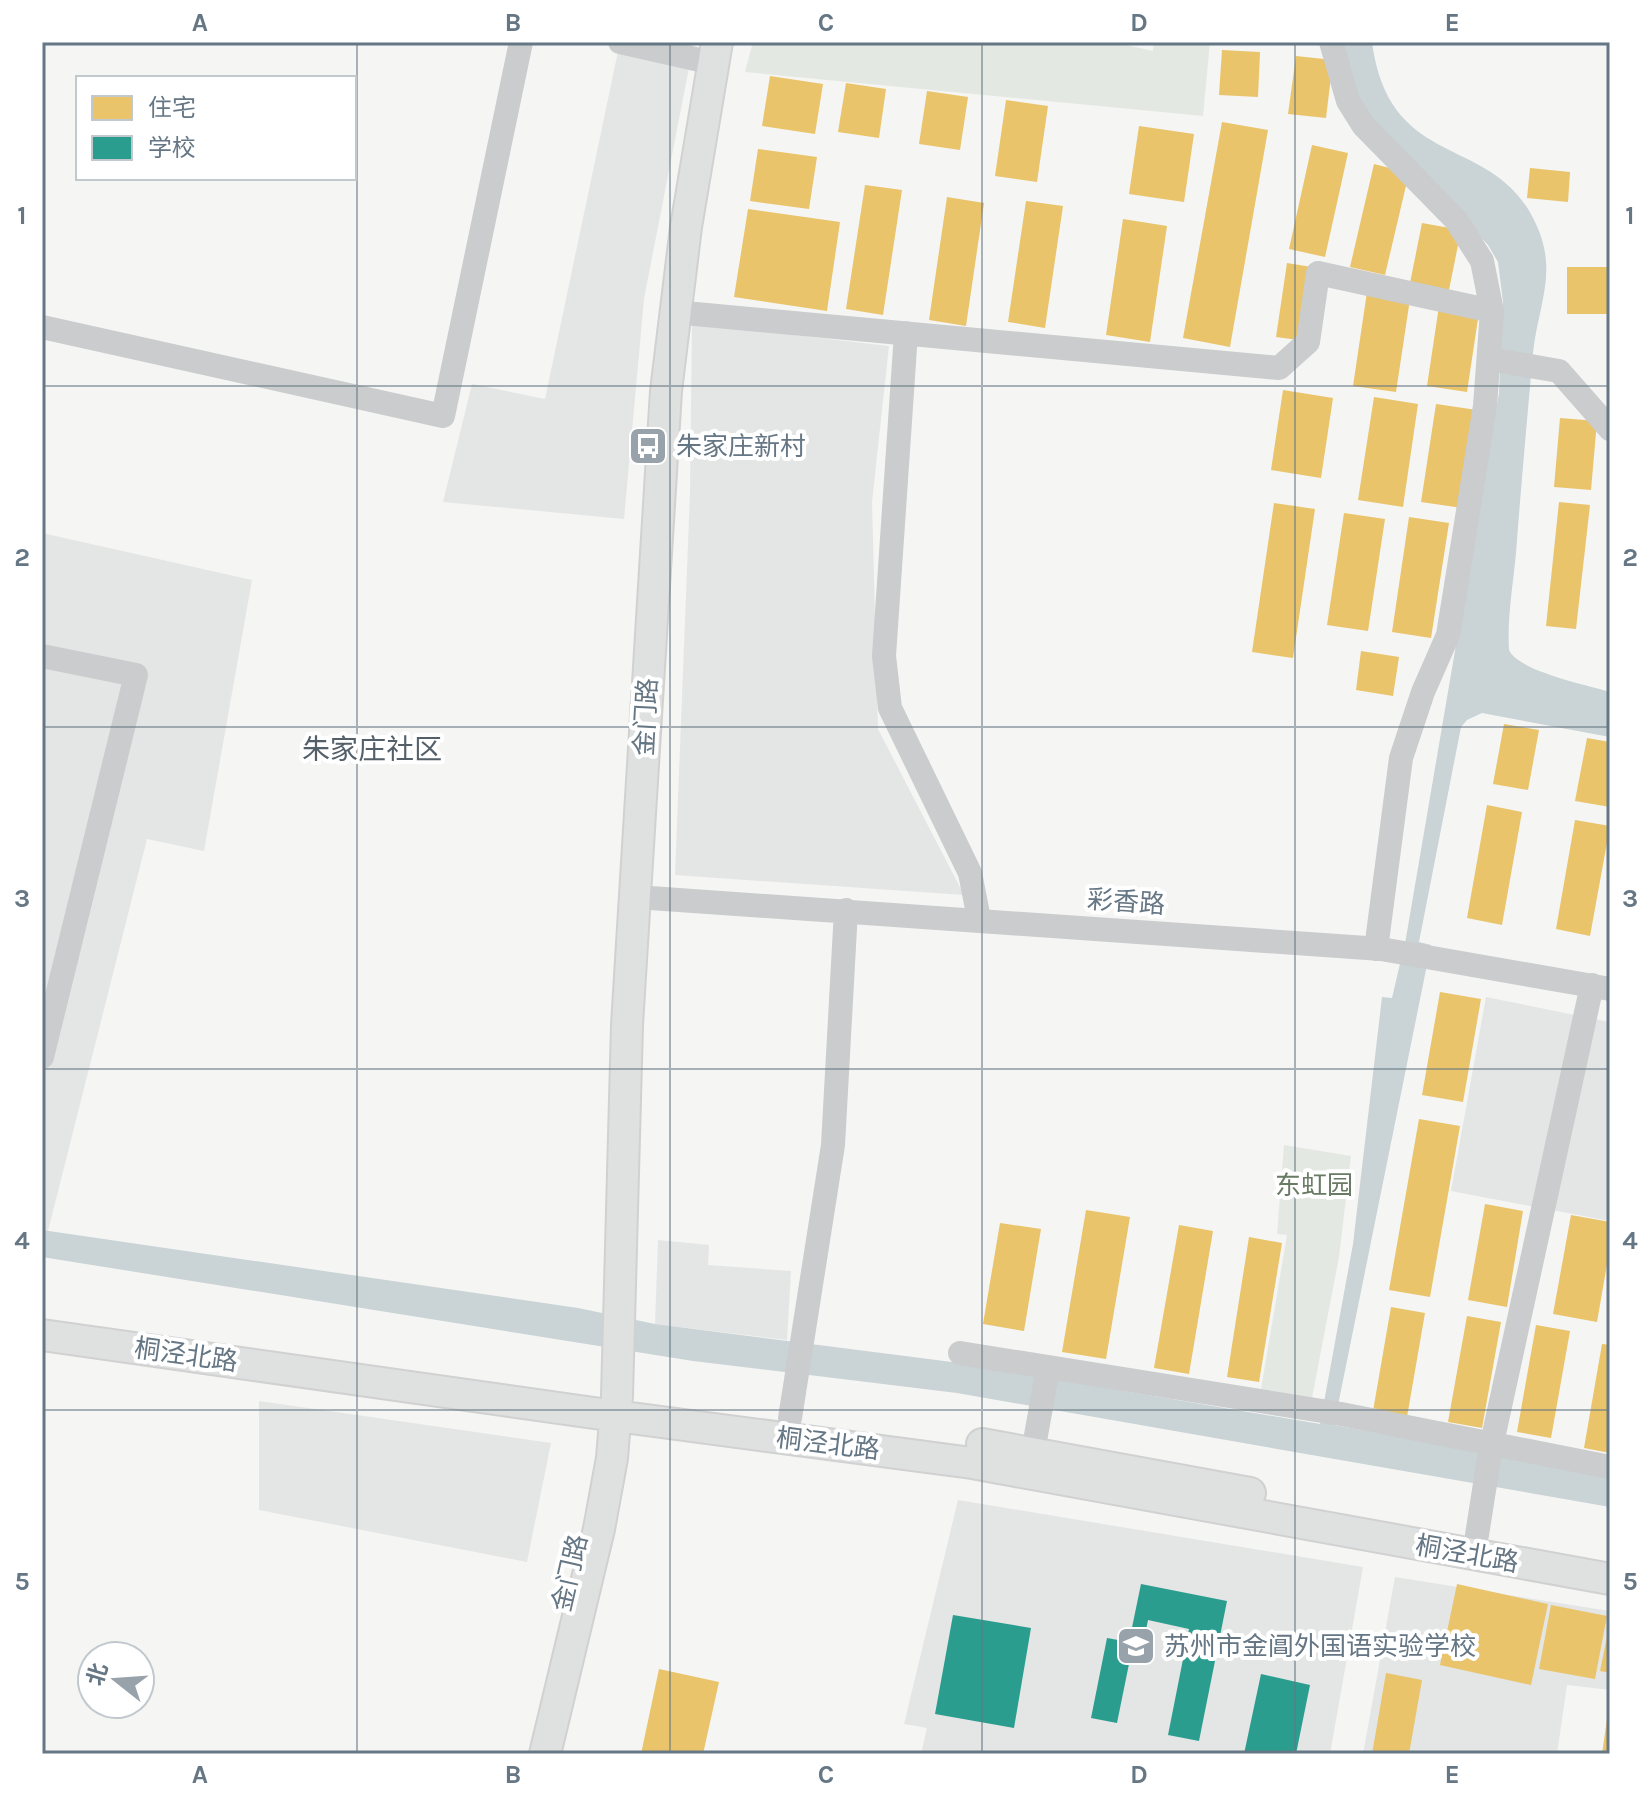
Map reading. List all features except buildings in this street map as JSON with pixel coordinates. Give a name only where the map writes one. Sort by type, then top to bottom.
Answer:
[{"type":"main road","name":"金门路","points":[[545,1754],[604,1504],[617,1365],[627,1025],[659,481],[674,312],[715,53]]},
{"type":"main road","name":"桐泾北路","points":[[42,1315],[611,1409],[972,1463],[1610,1579]]},
{"type":"main road","name":"桐泾北路","points":[[42,1335],[611,1409],[790,1418],[1033,1452],[1610,1558]]},
{"type":"main road","name":"金门路","points":[[527,1754],[611,1409]]},
{"type":"street","points":[[42,327],[443,416],[521,42]]},
{"type":"street","points":[[620,42],[715,53]]},
{"type":"street","points":[[1331,42],[1348,101],[1363,125],[1456,220],[1482,261],[1492,311],[1493,359],[1448,635],[1423,692],[1401,758],[1379,949]]},
{"type":"street","points":[[674,312],[1279,368],[1308,342],[1318,273],[1492,311]]},
{"type":"street","points":[[906,333],[884,656],[890,708],[970,873],[979,919]]},
{"type":"street","points":[[1493,359],[1559,371],[1610,429]]},
{"type":"street","points":[[42,656],[136,675],[42,1057]]},
{"type":"street","name":"彩香路","points":[[636,897],[1379,949],[1601,987]]},
{"type":"street","points":[[790,1418],[833,1145],[846,910]]},
{"type":"street","points":[[1477,1535],[1492,1449],[1601,987]]},
{"type":"street","points":[[960,1353],[1047,1371],[1341,1414],[1492,1449],[1610,1467]]},
{"type":"street","points":[[1033,1452],[1047,1371]]},
{"type":"shaded area","points":[[620,42],[694,42],[644,299],[624,519],[443,502],[472,384],[545,399]]},
{"type":"shaded area","points":[[1342,42],[1372,42],[1382,84],[1399,113],[1420,133],[1494,174],[1517,194],[1535,222],[1542,240],[1546,256],[1545,288],[1533,353],[1509,650],[1515,658],[1539,671],[1610,692],[1610,737],[1482,713],[1467,720],[1461,727],[1419,942],[1431,945],[1334,1425],[1610,1476],[1610,1507],[957,1393],[693,1361],[42,1257],[42,1230],[578,1308],[655,1324],[952,1362],[1320,1424],[1353,1244],[1382,997],[1392,998],[1406,938],[1499,393],[1503,302],[1498,262],[1488,245],[1362,111]]},
{"type":"shaded area","points":[[692,323],[889,346],[872,502],[878,729],[964,895],[675,875],[690,493]]},
{"type":"shaded area","points":[[42,533],[252,580],[204,851],[147,839],[48,1231],[42,1230]]},
{"type":"shaded area","points":[[1486,997],[1610,1022],[1610,1221],[1451,1191]]},
{"type":"shaded area","points":[[658,1240],[709,1245],[708,1265],[791,1271],[787,1340],[655,1324]]},
{"type":"shaded area","points":[[259,1401],[551,1443],[527,1562],[259,1510]]},
{"type":"shaded area","name":"苏州市金阊外国语实验学校","points":[[958,1500],[1363,1567],[1330,1754],[921,1754],[927,1728],[904,1724]]},
{"type":"shaded area","points":[[1395,1577],[1610,1611],[1610,1690],[1567,1685],[1557,1754],[1363,1754]]},
{"type":"green space","points":[[753,42],[1113,42],[1153,51],[1154,42],[1210,42],[1203,116],[745,72]]},
{"type":"green space","name":"东虹园","points":[[1284,1145],[1351,1156],[1339,1257],[1312,1398],[1261,1389],[1287,1235],[1277,1234]]},
{"type":"place","name":"朱家庄新村","points":[[648,446]]},
{"type":"place","name":"苏州市金阊外国语实验学校","points":[[1136,1646]]},
{"type":"district","name":"朱家庄社区","points":[[372,749]]}]
